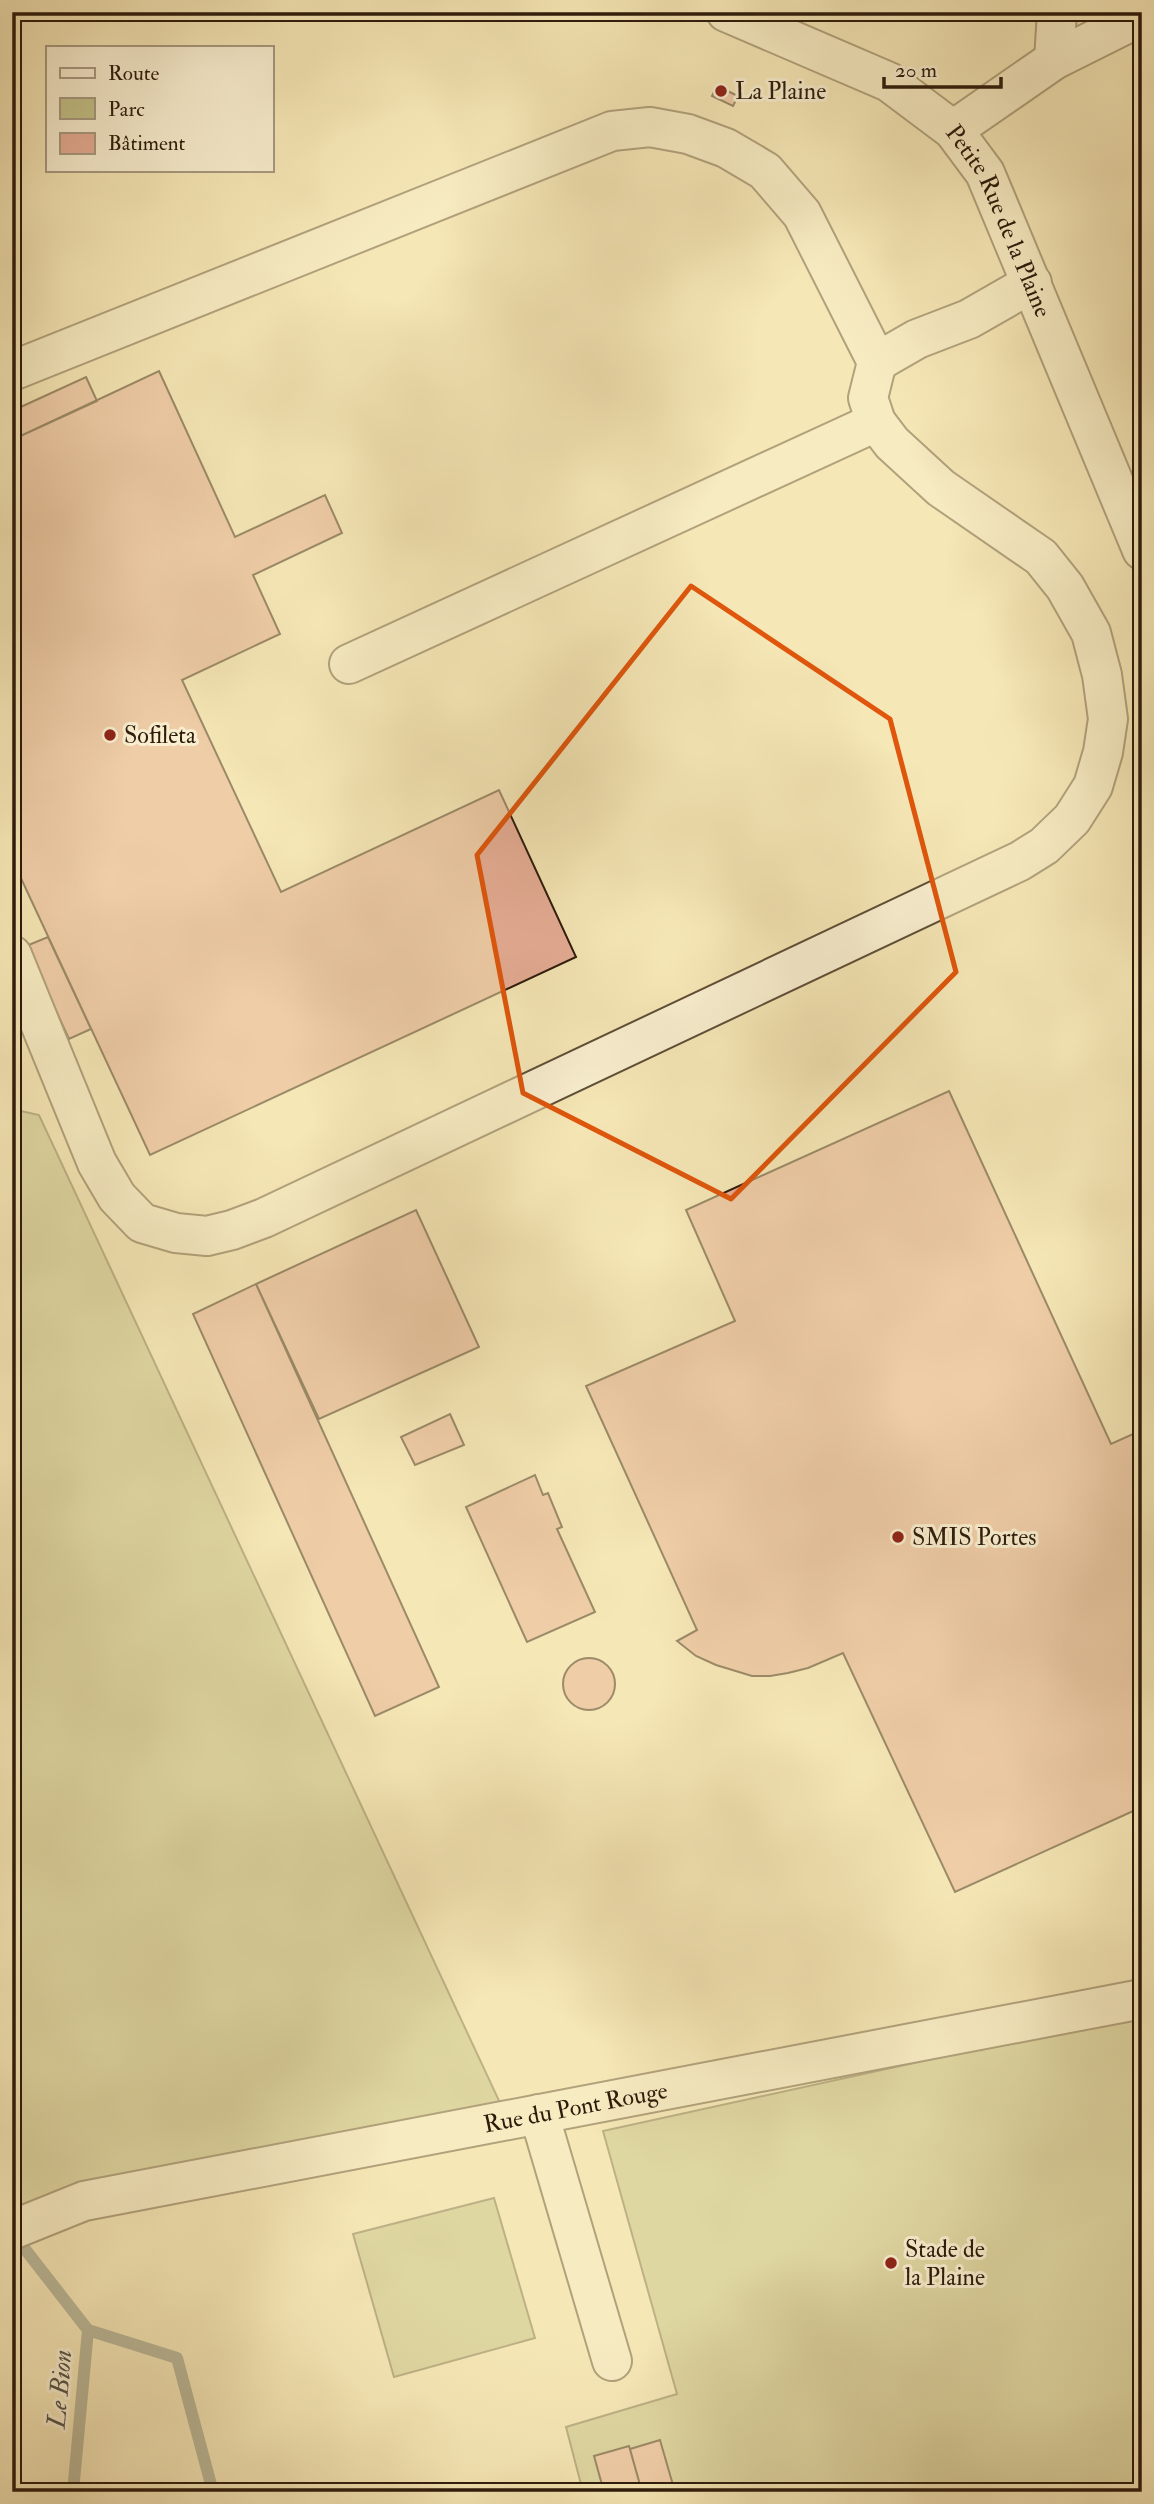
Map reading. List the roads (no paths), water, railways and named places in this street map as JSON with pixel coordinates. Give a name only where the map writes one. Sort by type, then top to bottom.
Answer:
[{"type":"street","name":"Petite Rue de la Plaine","points":[[726,12],[889,82],[953,130],[985,173],[1142,550]]},
{"type":"street","points":[[1054,60],[1057,12]]},
{"type":"street","points":[[953,130],[1054,60],[1142,16]]},
{"type":"street","points":[[12,371],[612,131],[650,127],[688,134],[726,148],[765,171],[802,214],[877,362],[868,398],[876,422],[892,443],[941,488],[1041,557],[1065,587],[1091,633],[1102,676],[1108,719],[1103,752],[1093,786],[1072,819],[1044,846],[1020,861],[264,1218],[207,1236],[176,1233],[142,1223],[117,1197],[97,1163],[12,955]]},
{"type":"street","points":[[877,362],[917,339],[969,319],[1032,283]]},
{"type":"street","points":[[349,664],[876,422]]},
{"type":"street","name":"Rue du Pont Rouge","points":[[12,2230],[84,2201],[1142,1999]]},
{"type":"street","points":[[539,2114],[612,2361]]},
{"type":"waterway","name":"Le Bion","points":[[14,2235],[88,2330],[73,2492]]},
{"type":"waterway","points":[[88,2330],[177,2358],[213,2492]]},
{"type":"place","name":"La Plaine","points":[[721,91]]},
{"type":"place","name":"Sofileta","points":[[110,735]]},
{"type":"place","name":"SMIS Portes","points":[[898,1537]]},
{"type":"place","name":"Stade de la Plaine","points":[[891,2263]]}]
